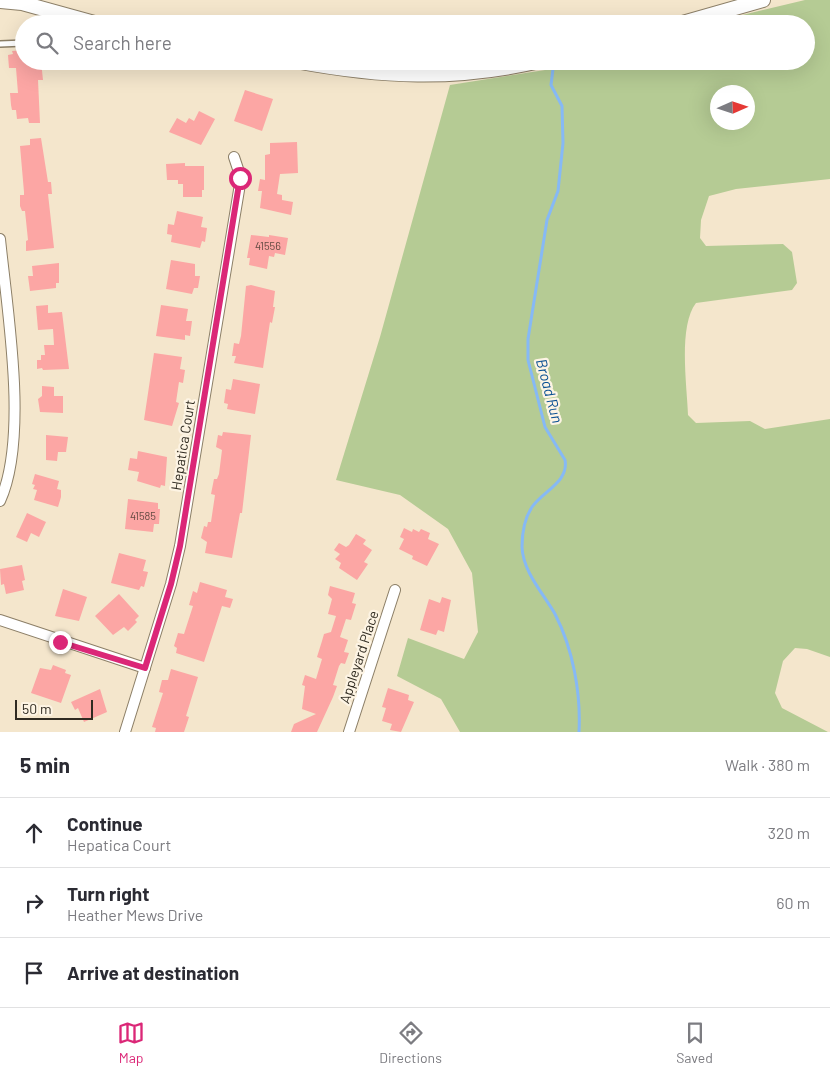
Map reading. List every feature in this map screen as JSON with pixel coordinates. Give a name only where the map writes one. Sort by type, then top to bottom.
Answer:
[{"type":"main road","points":[[710,15],[763,0]]},
{"type":"main road","points":[[0,1],[22,3],[57,15]]},
{"type":"main road","points":[[346,70],[424,76],[489,70]]},
{"type":"street","name":"Hepatica Court","points":[[125,732],[171,584],[184,522],[240,178],[234,157]]},
{"type":"street","points":[[0,239],[3,297],[13,375],[11,463],[5,490],[0,502]]},
{"type":"street","name":"Appleyard Place","points":[[349,732],[395,590]]},
{"type":"street","points":[[0,620],[60,642],[145,668]]},
{"type":"lane","points":[[0,44],[15,44]]},
{"type":"green space","points":[[805,0],[830,0],[830,179],[736,189],[709,196],[701,220],[700,238],[706,246],[783,244],[792,252],[797,283],[792,290],[696,303],[690,313],[685,341],[688,415],[696,423],[750,421],[765,429],[830,419],[830,657],[807,649],[795,648],[783,661],[775,693],[782,708],[828,732],[460,732],[441,699],[397,676],[408,638],[464,659],[478,632],[472,573],[448,529],[400,495],[336,480],[380,337],[450,85],[545,70],[815,70],[815,15],[742,15]]},
{"type":"building","points":[[12,51],[15,51],[15,68],[9,68],[8,55],[13,54]]},
{"type":"building","points":[[16,70],[42,70],[43,80],[38,80],[40,123],[29,123],[28,118],[17,119],[16,110],[12,110],[10,93],[18,93]]},
{"type":"building","points":[[245,90],[273,99],[262,131],[234,121]]},
{"type":"building","points":[[199,111],[215,119],[201,145],[169,132],[177,118],[186,123],[189,118],[194,121]]},
{"type":"building","points":[[41,138],[48,182],[51,182],[52,194],[48,194],[54,248],[26,251],[26,241],[28,240],[25,211],[22,211],[20,206],[20,195],[24,195],[24,192],[20,146],[30,145],[30,139]]},
{"type":"building","points":[[297,142],[298,173],[280,174],[277,194],[282,195],[282,200],[293,202],[291,215],[260,208],[262,191],[258,191],[260,179],[265,180],[265,155],[270,154],[270,143]]},
{"type":"building","points":[[185,163],[185,166],[204,166],[204,190],[202,190],[202,197],[183,197],[183,184],[178,184],[178,180],[167,180],[166,164]]},
{"type":"building","points":[[177,211],[203,217],[201,227],[207,228],[205,242],[202,241],[200,248],[171,242],[172,235],[167,234],[168,224],[174,225]]},
{"type":"building","points":[[251,235],[288,238],[285,255],[275,253],[274,257],[269,256],[267,269],[249,265],[250,258],[247,258]]},
{"type":"building","points":[[171,260],[195,264],[195,276],[200,276],[198,288],[194,288],[192,294],[166,289]]},
{"type":"building","points":[[59,263],[59,283],[56,283],[56,288],[30,291],[28,276],[33,276],[32,266]]},
{"type":"building","points":[[251,285],[275,291],[273,307],[275,307],[272,323],[270,322],[263,368],[234,363],[236,356],[232,356],[234,343],[239,344],[241,336],[246,286]]},
{"type":"building","points":[[48,305],[48,313],[62,312],[69,369],[37,369],[37,360],[41,360],[41,355],[45,355],[44,345],[54,345],[53,329],[38,330],[36,306]]},
{"type":"building","points":[[161,305],[188,309],[186,321],[192,321],[190,336],[185,335],[185,340],[156,336]]},
{"type":"building","points":[[154,353],[182,357],[180,369],[185,370],[183,383],[179,382],[176,402],[179,403],[172,426],[144,420]]},
{"type":"building","points":[[233,379],[260,384],[255,414],[227,409],[228,404],[224,403],[226,389],[231,390]]},
{"type":"building","points":[[42,386],[54,387],[54,396],[63,396],[63,413],[40,412],[38,399],[42,396]]},
{"type":"building","points":[[223,432],[251,435],[242,513],[240,513],[232,558],[205,553],[207,542],[201,538],[204,526],[207,527],[208,522],[211,522],[215,495],[211,494],[214,479],[217,479],[219,474],[222,450],[216,447],[218,435],[222,436]]},
{"type":"building","points":[[46,435],[68,437],[66,452],[58,452],[57,461],[46,460]]},
{"type":"building","points":[[138,451],[167,457],[165,486],[161,485],[160,488],[137,481],[139,472],[128,470],[130,458],[137,459]]},
{"type":"building","points":[[35,474],[59,481],[57,489],[61,490],[61,497],[58,507],[34,500],[37,490],[33,489],[35,485],[32,484]]},
{"type":"building","points":[[128,499],[158,503],[158,509],[160,509],[159,524],[154,524],[153,532],[125,529]]},
{"type":"building","points":[[27,513],[46,522],[39,537],[31,533],[27,542],[16,537]]},
{"type":"building","points":[[404,528],[412,532],[413,529],[419,532],[421,529],[430,533],[428,539],[439,544],[427,566],[412,559],[413,556],[399,549],[404,539],[400,537]]},
{"type":"building","points":[[356,534],[366,540],[363,544],[372,550],[364,562],[368,564],[357,580],[339,568],[341,563],[335,559],[340,554],[334,550],[339,543],[346,547],[349,545]]},
{"type":"building","points":[[119,553],[146,560],[143,571],[148,572],[144,587],[141,586],[139,590],[111,583]]},
{"type":"building","points":[[22,565],[25,580],[22,581],[24,590],[6,594],[4,584],[1,585],[0,569]]},
{"type":"building","points":[[200,582],[227,590],[225,597],[233,599],[230,608],[222,606],[204,662],[176,653],[177,648],[174,646],[178,633],[184,634],[193,606],[189,605],[193,591],[197,593]]},
{"type":"building","points":[[330,586],[355,593],[352,603],[356,604],[351,620],[346,619],[340,637],[348,640],[344,652],[349,653],[345,664],[341,663],[339,666],[333,685],[337,686],[317,732],[291,732],[294,724],[316,714],[302,709],[305,686],[302,685],[305,675],[316,679],[322,659],[317,657],[324,634],[331,632],[336,616],[328,614],[332,599],[328,595]]},
{"type":"building","points":[[63,589],[87,597],[79,621],[55,616]]},
{"type":"building","points":[[119,594],[139,616],[135,620],[137,622],[128,631],[124,627],[113,635],[95,616]]},
{"type":"building","points":[[442,597],[451,600],[444,632],[438,630],[436,635],[420,630],[429,599],[440,603]]},
{"type":"building","points":[[53,665],[66,670],[65,673],[71,675],[61,703],[31,693],[40,668],[51,670]]},
{"type":"building","points":[[171,669],[198,677],[186,716],[189,717],[184,732],[155,732],[156,728],[152,727],[163,693],[159,692],[162,680],[168,680]]},
{"type":"building","points":[[388,688],[409,695],[408,700],[414,702],[401,732],[390,730],[392,724],[382,721],[386,708],[382,707]]},
{"type":"building","points":[[100,689],[107,712],[84,722],[78,708],[75,710],[71,702]]},
{"type":"waterway","name":"Broad Run","points":[[553,70],[551,85],[562,106],[563,143],[558,191],[547,220],[528,339],[528,360],[545,427],[565,460],[565,468],[559,480],[537,501],[529,512],[524,526],[522,547],[523,556],[530,574],[555,614],[567,642],[577,687],[579,732]]},
{"type":"route","points":[[60,642],[145,668],[171,584],[180,546],[240,178]]}]
